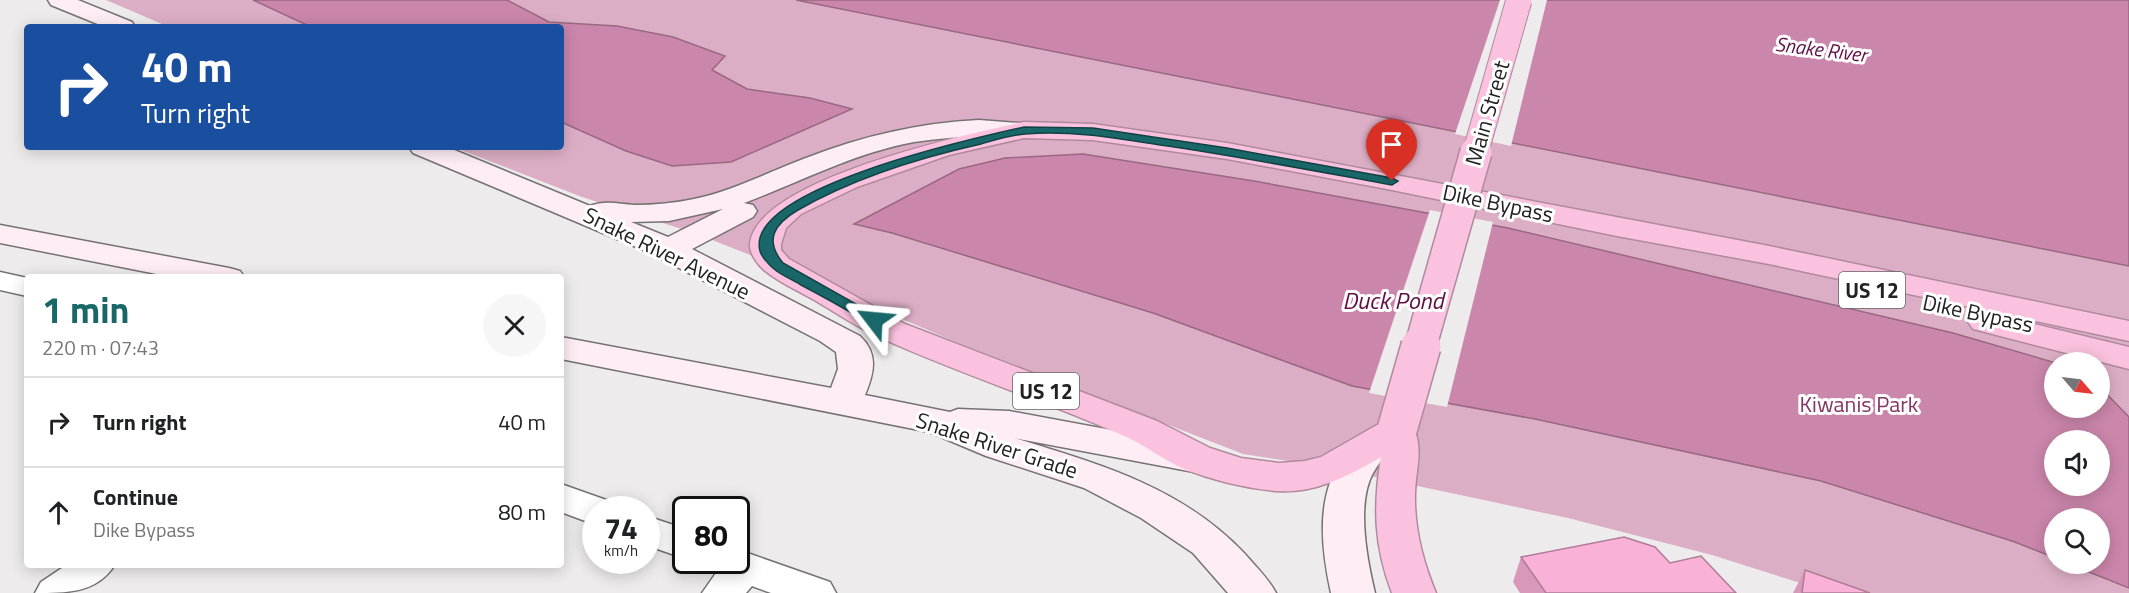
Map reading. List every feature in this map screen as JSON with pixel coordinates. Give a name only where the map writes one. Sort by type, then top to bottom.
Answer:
[{"type":"highway","name":"Main Street","points":[[1385,438],[1519,0]]},
{"type":"highway","name":"US 12","points":[[1024,130],[941,149],[847,181],[784,213],[768,231],[765,238],[766,252],[778,266],[893,331],[1144,430],[1196,458],[1239,472],[1279,477],[1305,475],[1333,468],[1385,438]]},
{"type":"highway","name":"Dike Bypass","points":[[1024,130],[1093,132],[1162,140],[1392,181],[1617,227],[1769,255],[2129,331]]},
{"type":"highway","name":"Dike Bypass","points":[[1617,227],[1771,268],[2129,347]]},
{"type":"highway","points":[[1771,268],[2129,358]]},
{"type":"highway","points":[[1385,438],[1401,453],[1395,494],[1398,532],[1403,566],[1414,593]]},
{"type":"main road","points":[[59,0],[117,24]]},
{"type":"main road","points":[[555,200],[608,212],[646,214],[693,210],[725,201],[870,144],[951,129],[982,127],[1024,130]]},
{"type":"main road","points":[[669,249],[773,197],[885,152],[961,136],[1024,130]]},
{"type":"main road","name":"Snake River Avenue","points":[[430,150],[669,249],[851,346],[856,362],[855,370],[843,403]]},
{"type":"main road","points":[[0,234],[208,274]]},
{"type":"main road","name":"US 12","points":[[669,249],[731,266],[893,331]]},
{"type":"main road","name":"Snake River Grade","points":[[564,349],[938,421],[1000,447],[1098,478],[1156,507],[1208,542],[1254,593]]},
{"type":"main road","points":[[938,421],[1010,424],[1196,458]]},
{"type":"main road","name":"Main Street","points":[[1353,593],[1346,557],[1347,498],[1353,474],[1385,438]]},
{"type":"street","points":[[0,282],[24,286]]},
{"type":"street","points":[[564,498],[582,505]]},
{"type":"street","points":[[55,593],[91,568]]},
{"type":"street","points":[[731,574],[816,593]]},
{"type":"green space","name":"Kiwanis Park","points":[[106,0],[796,0],[2129,266],[2129,593],[1832,593],[1712,555],[1568,518],[1333,468],[1243,454],[951,340],[697,234],[582,197],[461,150],[564,150],[564,24],[162,24]]},
{"type":"water","points":[[253,0],[507,0],[549,22],[617,26],[673,37],[725,56],[712,70],[747,89],[810,98],[852,109],[731,162],[672,166],[626,151],[564,123],[564,24],[305,24]]},
{"type":"water","name":"Snake River","points":[[796,0],[2129,0],[2129,266]]},
{"type":"water","name":"Duck Pond","points":[[1083,154],[1254,181],[1508,228],[1953,333],[2044,360],[2044,418],[2110,418],[2110,397],[2129,417],[2129,588],[2094,574],[2110,574],[2110,508],[2044,508],[2044,554],[2015,542],[1821,481],[1535,419],[1352,386],[1153,313],[892,233],[854,224],[959,169],[1005,158]]},
{"type":"pier","points":[[1500,0],[1547,0],[1511,146],[1455,134]]},
{"type":"pier","points":[[1430,210],[1493,222],[1447,407],[1369,393]]},
{"type":"building","points":[[1624,537],[1655,547],[1670,563],[1701,556],[1736,593],[1546,593],[1521,557]]},
{"type":"building","points":[[1805,570],[1870,593],[1802,593]]},
{"type":"route","points":[[874,320],[778,266],[766,252],[765,238],[768,231],[784,213],[806,200],[847,181],[941,149],[1024,130],[1093,132],[1227,151],[1392,181]]}]
